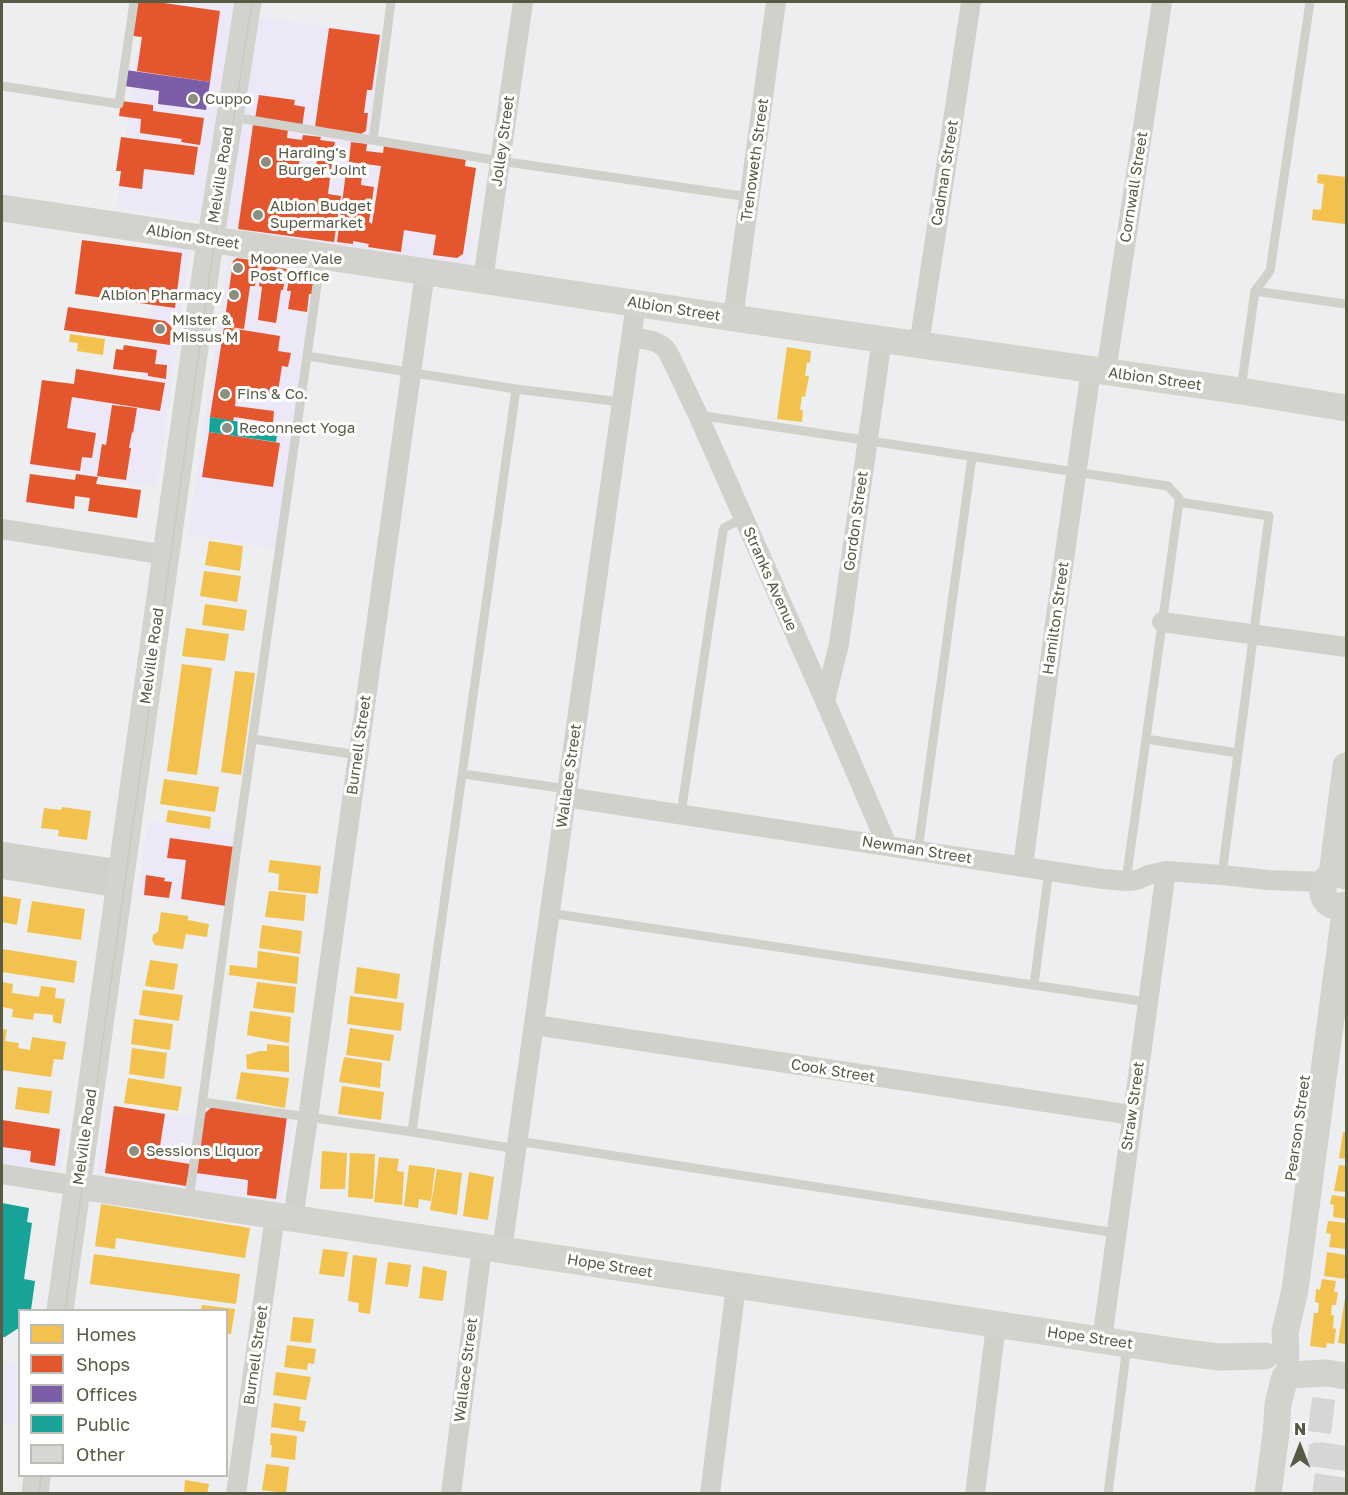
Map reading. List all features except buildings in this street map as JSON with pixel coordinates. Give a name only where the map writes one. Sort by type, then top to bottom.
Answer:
[{"type":"street","name":"Melville Road","points":[[60,1309],[211,239],[248,2]]},
{"type":"street","name":"Jolley Street","points":[[483,280],[523,2]]},
{"type":"street","name":"Trenoweth Street","points":[[733,318],[777,2]]},
{"type":"street","name":"Cadman Street","points":[[919,345],[971,2]]},
{"type":"street","name":"Cornwall Street","points":[[1098,371],[1162,2]]},
{"type":"street","name":"Albion Street","points":[[2,208],[1347,408]]},
{"type":"street","name":"Burnell Street","points":[[236,1494],[284,1217],[308,1118],[425,272]]},
{"type":"street","name":"Wallace Street","points":[[451,1494],[492,1248],[518,1145],[636,303]]},
{"type":"street","name":"Stranks Avenue","points":[[631,338],[656,342],[665,348],[698,415],[887,845]]},
{"type":"street","name":"Gordon Street","points":[[825,700],[839,644],[882,339]]},
{"type":"street","name":"Hamilton Street","points":[[1023,866],[1077,472],[1098,371]]},
{"type":"street","points":[[2,530],[166,555]]},
{"type":"street","points":[[1162,622],[1347,647]]},
{"type":"street","name":"Pearson Street","points":[[1250,1494],[1258,1434],[1267,1392],[1295,1290],[1347,766]]},
{"type":"street","name":"Newman Street","points":[[566,793],[681,813],[1126,881],[1166,871],[1222,875],[1334,889]]},
{"type":"street","points":[[2,852],[121,879]]},
{"type":"street","points":[[2,869],[121,879]]},
{"type":"street","name":"Straw Street","points":[[1115,1342],[1116,1233],[1166,871]]},
{"type":"street","name":"Cook Street","points":[[535,1025],[1132,1115]]},
{"type":"street","name":"Hope Street","points":[[2,1174],[1337,1375]]},
{"type":"street","points":[[710,1494],[736,1285]]},
{"type":"street","points":[[975,1494],[996,1324]]},
{"type":"street","name":"Pearson Street","points":[[1268,1494],[1278,1404],[1276,1366]]},
{"type":"street","points":[[35,1494],[37,1477]]},
{"type":"lane","points":[[2,86],[119,104],[134,2]]},
{"type":"lane","points":[[373,140],[391,2]]},
{"type":"lane","points":[[1240,391],[1255,291],[1270,271],[1310,2]]},
{"type":"lane","points":[[230,117],[500,161],[749,197]]},
{"type":"lane","points":[[189,1202],[321,256]]},
{"type":"lane","points":[[1255,291],[1347,304]]},
{"type":"lane","points":[[307,356],[621,402]]},
{"type":"lane","points":[[412,1132],[516,388]]},
{"type":"lane","points":[[698,415],[1168,486],[1179,498],[1179,502],[1126,881]]},
{"type":"lane","points":[[918,850],[972,457]]},
{"type":"lane","points":[[1179,502],[1269,516],[1222,875]]},
{"type":"lane","points":[[681,813],[723,531],[724,528],[742,518]]},
{"type":"lane","points":[[253,739],[358,755]]},
{"type":"lane","points":[[1146,739],[1238,753]]},
{"type":"lane","points":[[463,774],[566,793]]},
{"type":"lane","points":[[1034,985],[1049,870]]},
{"type":"lane","points":[[549,913],[1147,1002]]},
{"type":"lane","points":[[203,1102],[518,1145],[1116,1233]]},
{"type":"lane","points":[[1108,1494],[1115,1342]]},
{"type":"shaded area","points":[[144,2],[234,2],[233,13],[382,33],[369,149],[450,161],[440,232],[473,238],[468,269],[322,249],[279,549],[188,535],[233,227],[117,207]]},
{"type":"shaded area","points":[[160,242],[191,246],[157,487],[30,466],[42,380],[74,384],[72,397],[137,407]]},
{"type":"shaded area","points":[[148,821],[236,833],[226,908],[138,895]]},
{"type":"shaded area","points":[[205,1100],[294,1112],[281,1205],[96,1178],[106,1105],[202,1119]]},
{"type":"shaded area","points":[[2,1120],[67,1129],[61,1172],[2,1163]]},
{"type":"shaded area","points":[[2,1361],[18,1363],[18,1425],[2,1423]]},
{"type":"tram line","points":[[65,1309],[213,252],[252,2]]},
{"type":"tram line","points":[[39,1494],[41,1477]]},
{"type":"place","name":"Cuppo","points":[[193,99]]},
{"type":"place","name":"Harding's Burger Joint","points":[[266,162]]},
{"type":"place","name":"Albion Budget Supermarket","points":[[258,215]]},
{"type":"place","name":"Moonee Vale Post Office","points":[[238,268]]},
{"type":"place","name":"Albion Pharmacy","points":[[234,295]]},
{"type":"place","name":"Mister & Missus M","points":[[160,329]]},
{"type":"place","name":"Fins & Co.","points":[[225,394]]},
{"type":"place","name":"Reconnect Yoga","points":[[227,428]]},
{"type":"place","name":"Sessions Liquor","points":[[134,1151]]}]
